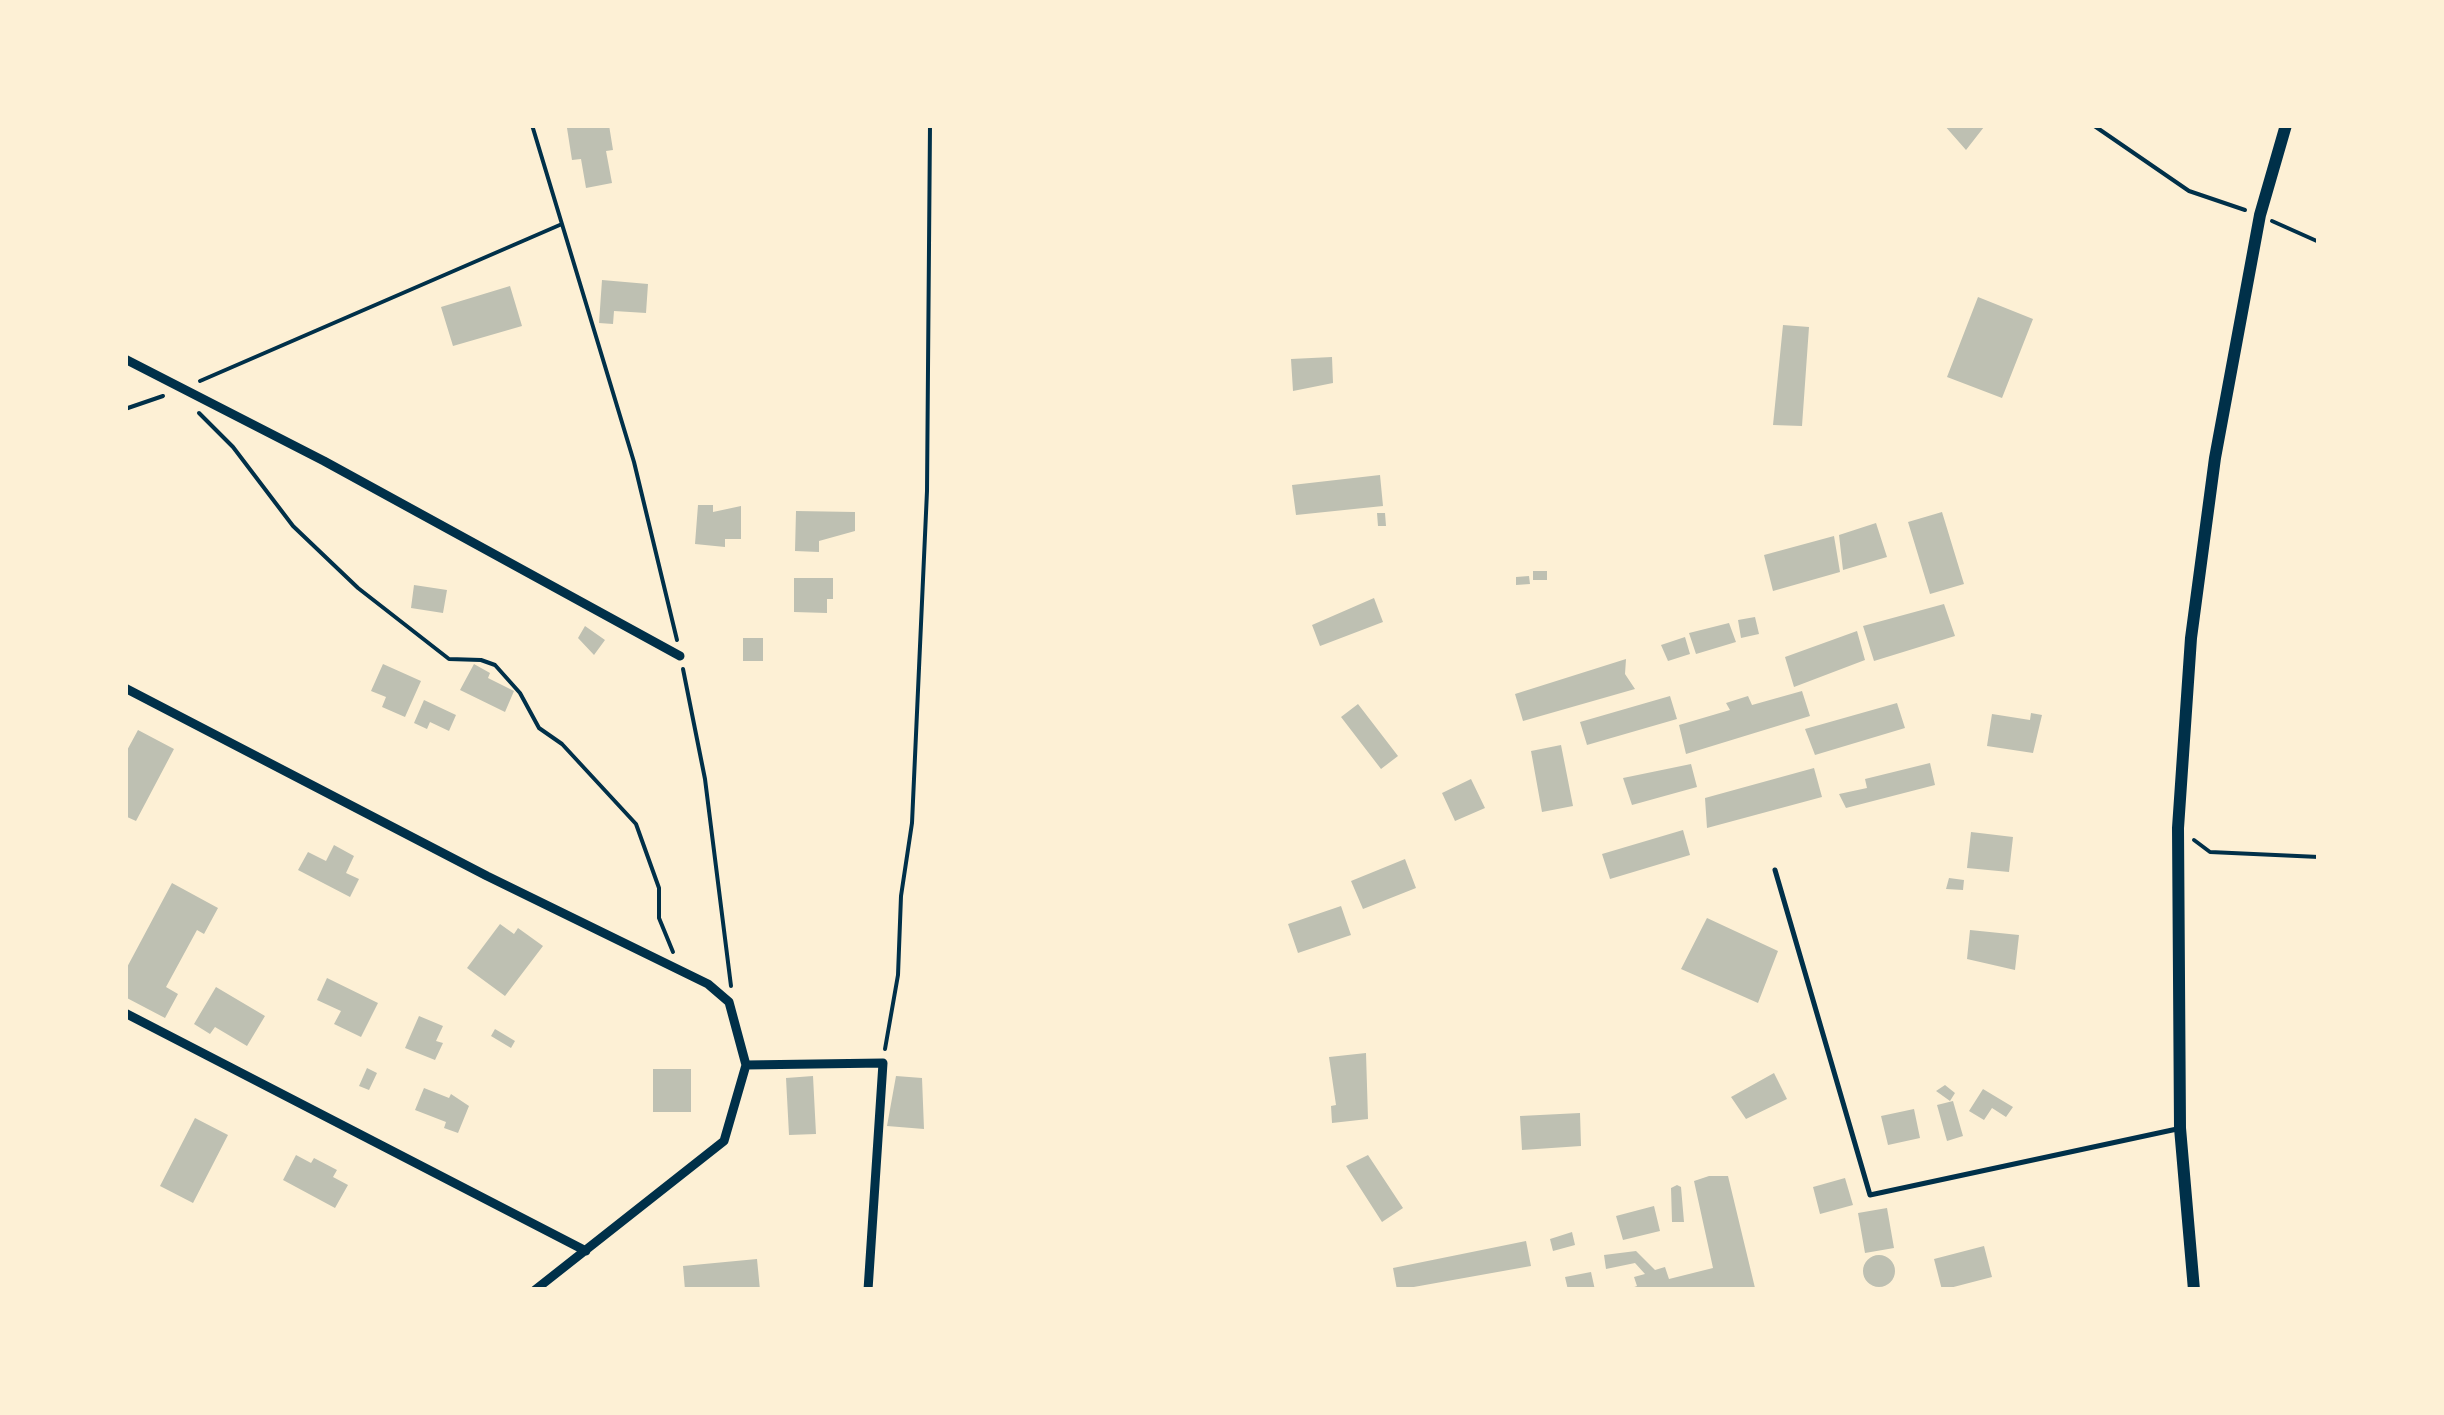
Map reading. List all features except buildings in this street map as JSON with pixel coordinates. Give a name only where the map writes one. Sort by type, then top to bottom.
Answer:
[{"type":"main road","points":[[2194,1290],[2180,1128],[2178,828],[2191,638],[2215,458],[2260,215],[2286,125]]},
{"type":"street","points":[[125,360],[180,390],[214,402],[680,656]]},
{"type":"street","points":[[125,688],[708,984],[729,1002],[746,1065],[724,1141],[535,1290]]},
{"type":"street","points":[[125,1013],[586,1251]]},
{"type":"street","points":[[746,1065],[883,1063],[868,1290]]},
{"type":"lane","points":[[1775,870],[1870,1195],[2180,1128]]},
{"type":"path","points":[[532,125],[634,462],[680,656],[706,779],[734,1016]]},
{"type":"path","points":[[883,1063],[898,975],[902,896],[912,823],[927,491],[930,125]]},
{"type":"path","points":[[2093,125],[2189,192],[2260,215],[2319,242]]},
{"type":"path","points":[[125,409],[180,390],[562,224]]},
{"type":"path","points":[[180,390],[306,539],[358,588],[450,659],[482,660],[495,665],[520,694],[539,728],[562,744],[636,824],[659,888],[659,918],[687,974]]},
{"type":"path","points":[[2178,828],[2210,852],[2319,857]]}]
